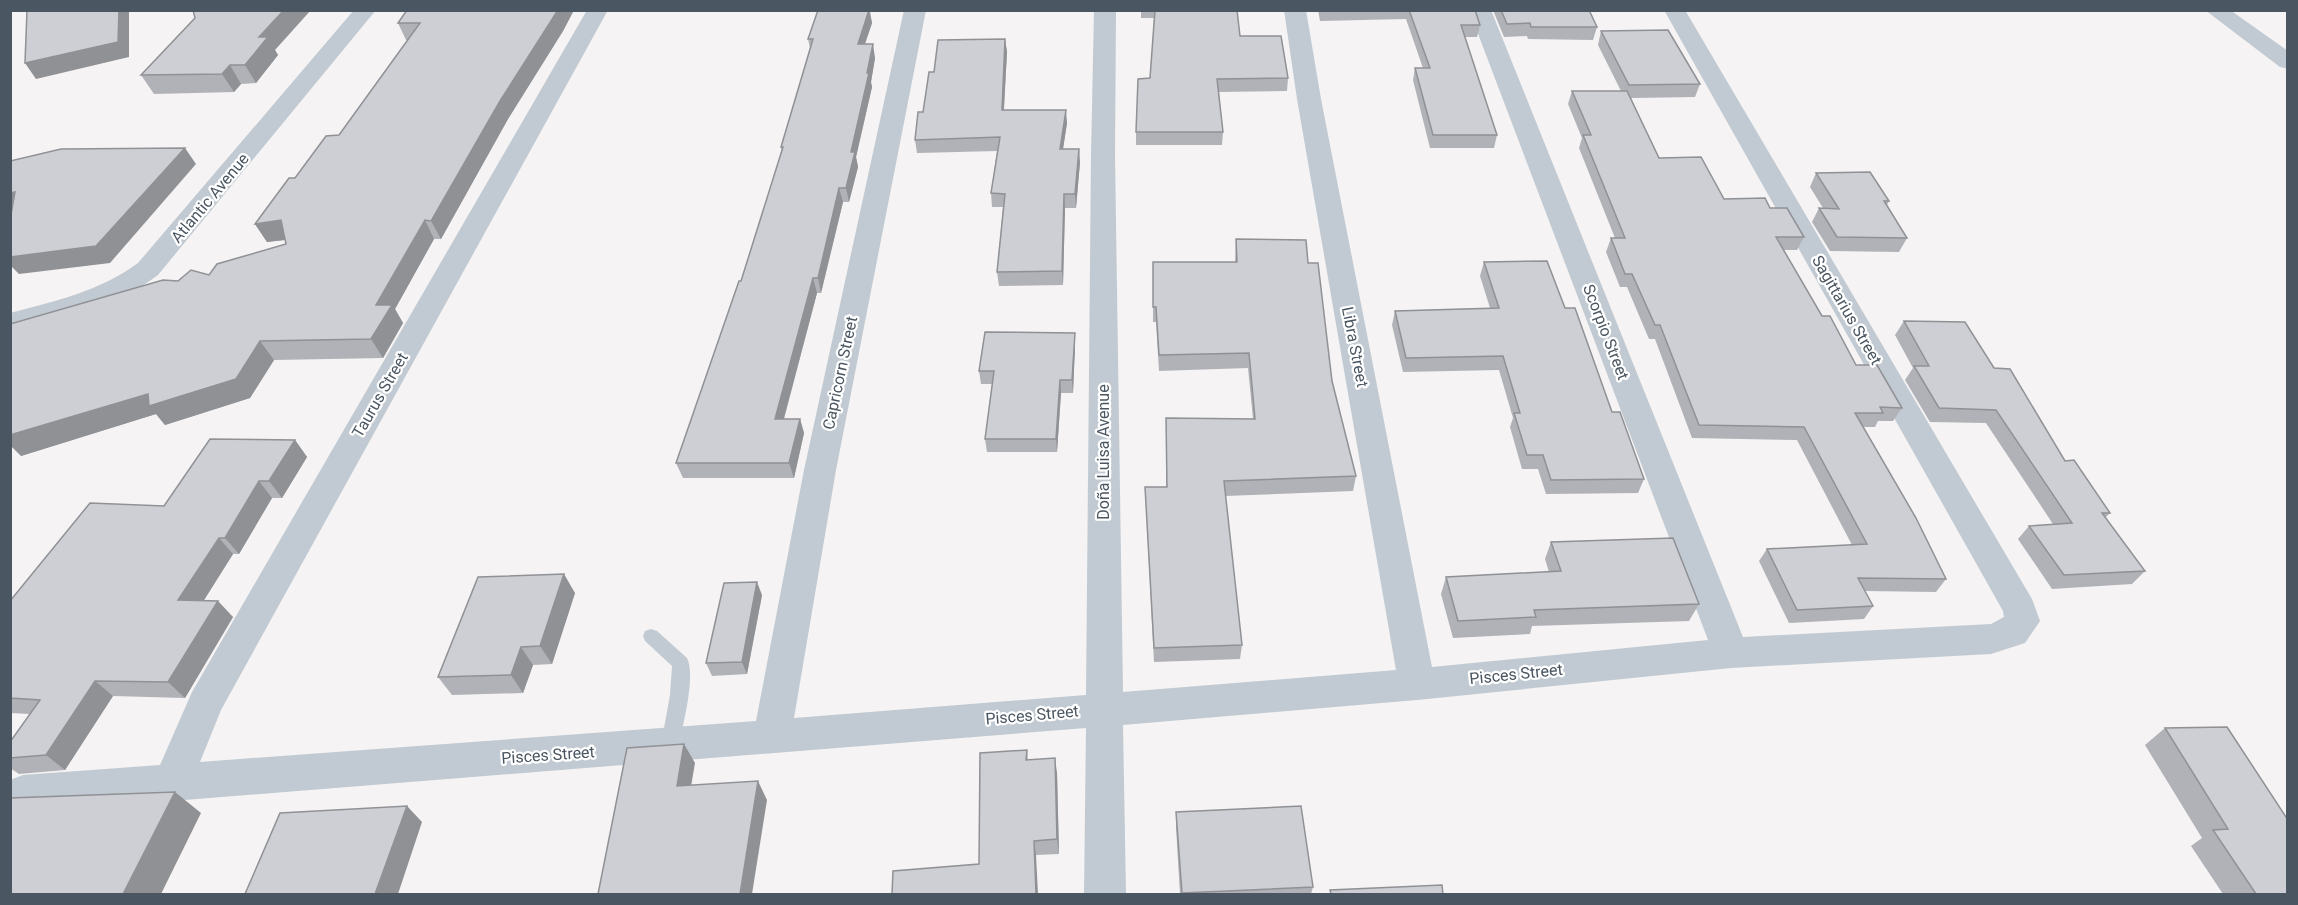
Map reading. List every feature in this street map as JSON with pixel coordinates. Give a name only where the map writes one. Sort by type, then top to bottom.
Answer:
[{"type":"street","name":"Atlantic Avenue","points":[[10,323],[107,294],[135,280],[148,269],[366,10]]},
{"type":"street","name":"Taurus Street","points":[[172,783],[205,704],[598,10]]},
{"type":"street","name":"Capricorn Street","points":[[772,737],[820,470],[915,10]]},
{"type":"street","name":"Doña Luisa Avenue","points":[[1105,10],[1103,155],[1105,894]]},
{"type":"street","name":"Libra Street","points":[[1295,10],[1309,99],[1417,684]]},
{"type":"street","name":"Scorpio Street","points":[[1480,10],[1731,653]]},
{"type":"street","name":"Sagittarius Street","points":[[1674,10],[2020,609]]},
{"type":"street","points":[[2215,10],[2288,62]]},
{"type":"street","name":"Pisces Street","points":[[23,793],[772,737],[1417,684],[1731,653],[1991,639],[2012,632],[2022,621],[2020,609]]},
{"type":"lane","points":[[651,636],[681,663],[679,696],[670,745]]},
{"type":"building","points":[[27,10],[119,10],[118,42],[25,63]]},
{"type":"building","points":[[193,10],[284,10],[259,37],[268,37],[245,65],[230,65],[222,74],[141,75],[195,18]]},
{"type":"building","points":[[407,10],[558,10],[500,101],[431,221],[425,220],[376,305],[392,305],[371,339],[260,341],[236,379],[149,406],[148,394],[10,435],[10,324],[163,280],[178,281],[191,270],[209,275],[217,264],[286,244],[281,220],[255,224],[289,178],[295,178],[326,136],[339,135],[420,23],[398,23]]},
{"type":"building","points":[[818,10],[869,10],[858,44],[873,44],[867,73],[869,73],[851,152],[855,152],[846,188],[839,188],[818,278],[813,278],[775,419],[800,419],[789,463],[676,463],[739,281],[741,281],[783,147],[781,147],[813,39],[808,39]]},
{"type":"building","points":[[1155,10],[1237,10],[1240,36],[1281,36],[1288,78],[1217,79],[1223,132],[1136,132],[1138,79],[1150,78]]},
{"type":"building","points":[[1409,10],[1475,10],[1480,25],[1461,25],[1497,135],[1433,135],[1415,68],[1430,68]]},
{"type":"building","points":[[1501,10],[1589,10],[1597,27],[1531,27],[1530,23],[1507,24]]},
{"type":"building","points":[[1668,30],[1700,84],[1629,85],[1601,31]]},
{"type":"building","points":[[1005,39],[1002,110],[1066,110],[1060,149],[1079,149],[1075,194],[1064,194],[1062,271],[997,272],[1005,194],[991,193],[1000,137],[915,140],[918,112],[923,112],[929,72],[934,72],[938,40]]},
{"type":"building","points":[[1572,91],[1627,91],[1659,158],[1701,157],[1724,199],[1765,198],[1770,208],[1787,208],[1804,237],[1776,237],[1822,316],[1830,316],[1856,365],[1877,365],[1902,408],[1880,407],[1883,413],[1855,413],[1916,518],[1946,579],[1858,578],[1873,606],[1797,610],[1767,549],[1867,544],[1804,427],[1699,425],[1660,325],[1655,325],[1632,274],[1625,274],[1611,238],[1625,238],[1583,135],[1591,135]]},
{"type":"building","points":[[185,148],[96,246],[10,257],[10,220],[15,192],[10,193],[10,161],[61,149]]},
{"type":"building","points":[[1870,172],[1889,201],[1884,201],[1907,238],[1837,237],[1819,208],[1839,209],[1816,173]]},
{"type":"building","points":[[1236,239],[1306,240],[1308,263],[1318,263],[1332,381],[1356,476],[1224,481],[1242,645],[1154,648],[1145,487],[1167,487],[1166,418],[1255,419],[1249,353],[1159,355],[1156,307],[1153,307],[1153,262],[1237,262]]},
{"type":"building","points":[[1547,261],[1565,308],[1575,308],[1612,412],[1620,412],[1644,479],[1551,480],[1543,455],[1527,455],[1514,413],[1520,413],[1503,356],[1406,358],[1395,311],[1499,308],[1484,262]]},
{"type":"building","points":[[1904,321],[1965,322],[1994,368],[2010,369],[2065,461],[2074,460],[2110,513],[2102,513],[2145,571],[2064,575],[2029,526],[2072,523],[1996,410],[1939,408],[1914,366],[1929,366]]},
{"type":"building","points":[[985,332],[1075,333],[1072,380],[1060,380],[1056,439],[985,439],[994,371],[979,371]]},
{"type":"building","points":[[210,439],[295,440],[269,481],[259,481],[225,538],[219,538],[178,600],[218,601],[168,682],[95,681],[46,755],[10,758],[10,742],[40,700],[10,698],[10,601],[90,503],[164,506]]},
{"type":"building","points":[[1673,538],[1699,604],[1534,610],[1536,617],[1458,621],[1446,577],[1561,571],[1551,542]]},
{"type":"building","points":[[564,574],[540,646],[521,647],[511,675],[438,677],[478,577]]},
{"type":"building","points":[[757,582],[742,662],[706,663],[724,583]]},
{"type":"building","points":[[2227,727],[2288,820],[2288,894],[2256,894],[2213,830],[2228,829],[2165,728]]},
{"type":"building","points":[[684,744],[677,786],[758,781],[740,894],[598,894],[627,748]]},
{"type":"building","points":[[1027,750],[1026,760],[1055,758],[1057,839],[1034,841],[1036,894],[892,894],[893,871],[979,864],[980,753]]},
{"type":"building","points":[[175,792],[123,894],[10,894],[10,798]]},
{"type":"building","points":[[407,806],[375,894],[245,894],[280,813]]},
{"type":"building","points":[[1301,806],[1313,887],[1182,893],[1176,812]]},
{"type":"building","points":[[1442,885],[1443,894],[1331,894],[1330,890]]}]
